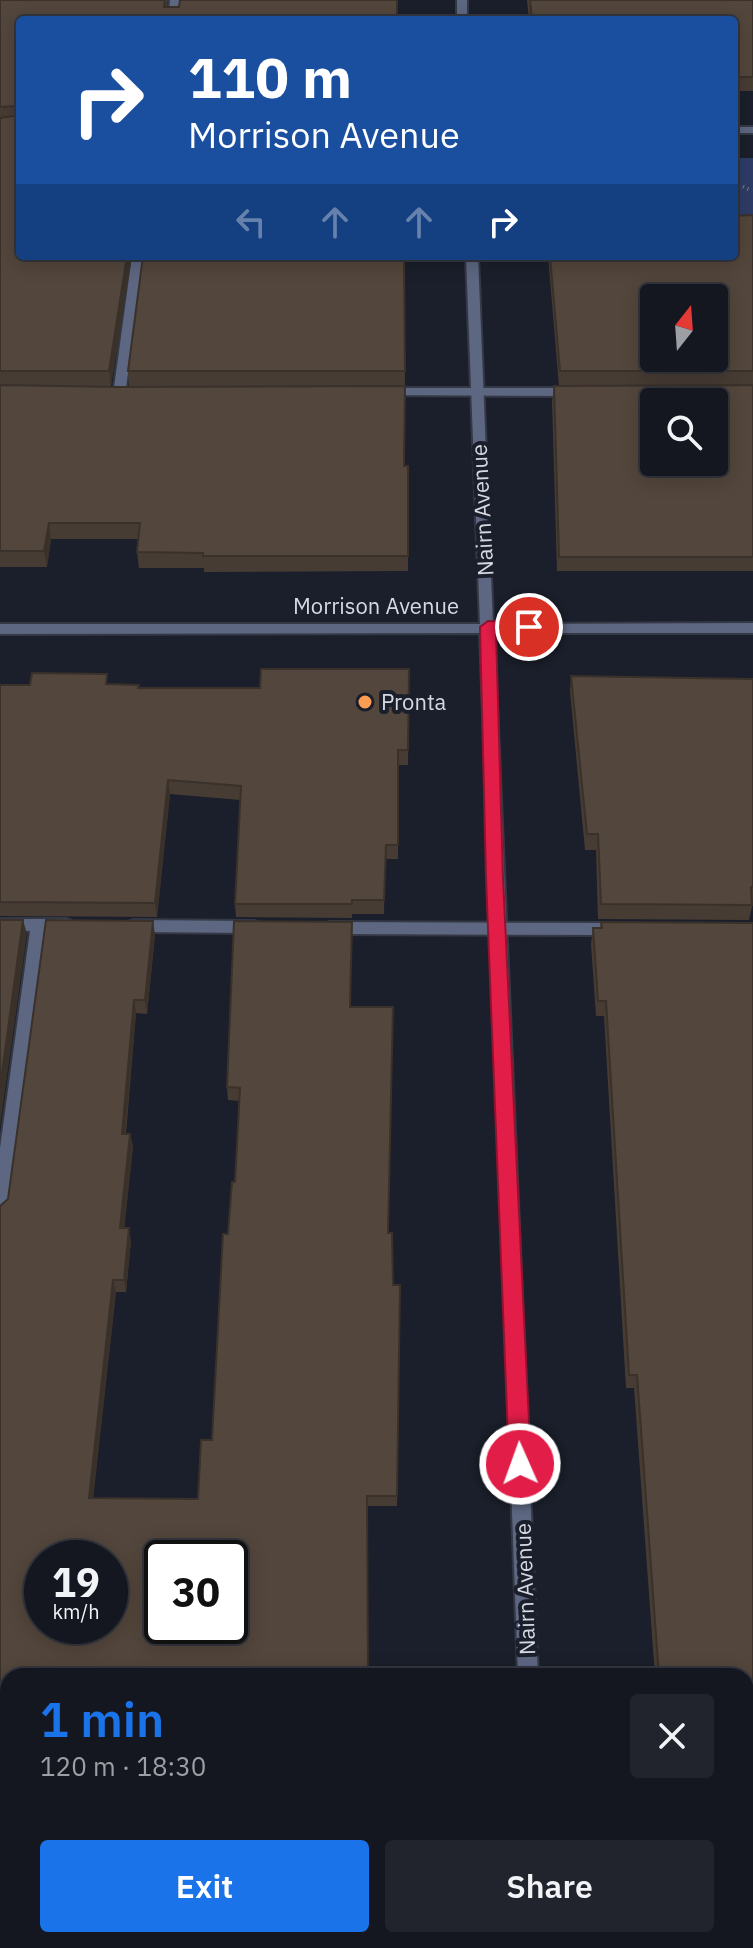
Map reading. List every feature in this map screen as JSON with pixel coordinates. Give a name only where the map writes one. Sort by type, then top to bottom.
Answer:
[{"type":"street","points":[[119,395],[137,260]]},
{"type":"street","name":"Nairn Avenue","points":[[472,260],[528,1668]]},
{"type":"street","points":[[369,392],[587,392]]},
{"type":"street","points":[[104,394],[135,394]]},
{"type":"street","name":"Morrison Avenue","points":[[0,629],[753,628]]},
{"type":"street","points":[[0,925],[86,926]]},
{"type":"street","points":[[0,1211],[39,925]]},
{"type":"street","points":[[117,926],[273,927]]},
{"type":"street","points":[[320,928],[631,929]]},
{"type":"shaded area","points":[[738,158],[753,158],[753,229],[738,229]]},
{"type":"building","points":[[0,0],[165,0],[164,7],[179,7],[180,0],[397,0],[397,16],[16,16],[16,106],[0,107]]},
{"type":"building","points":[[530,0],[753,0],[753,77],[738,77],[738,16],[532,16]]},
{"type":"building","points":[[16,116],[16,260],[126,260],[109,371],[0,371],[0,118]]},
{"type":"building","points":[[753,215],[753,371],[728,371],[728,284],[640,284],[640,371],[560,371],[550,260],[738,260],[738,216]]},
{"type":"building","points":[[142,260],[404,260],[405,371],[128,371]]},
{"type":"building","points":[[0,385],[405,386],[404,466],[408,466],[408,556],[203,556],[203,553],[137,552],[140,523],[49,523],[44,551],[0,551]]},
{"type":"building","points":[[753,385],[753,557],[559,557],[554,386]]},
{"type":"building","points":[[261,669],[409,669],[408,750],[398,750],[398,845],[386,845],[384,900],[352,900],[352,904],[235,904],[241,786],[168,780],[155,903],[0,902],[0,685],[30,685],[32,673],[107,674],[106,684],[139,685],[138,688],[260,688]]},
{"type":"building","points":[[571,676],[753,679],[752,905],[601,904],[598,834],[587,834]]},
{"type":"building","points":[[0,920],[23,920],[0,1087]]},
{"type":"building","points":[[46,920],[153,921],[145,1000],[134,1000],[122,1134],[130,1134],[120,1228],[129,1228],[124,1280],[113,1280],[89,1498],[198,1499],[201,1440],[212,1440],[223,1234],[228,1234],[232,1182],[235,1182],[240,1088],[227,1087],[234,921],[352,922],[350,1007],[393,1007],[388,1233],[392,1233],[393,1285],[400,1285],[397,1496],[367,1496],[368,1668],[0,1668],[0,1206],[8,1199]]},
{"type":"building","points":[[601,922],[753,923],[753,1668],[658,1668],[637,1375],[629,1375],[606,1001],[598,1001],[593,928],[602,928]]},
{"type":"place","name":"Pronta","points":[[365,702]]},
{"type":"route","points":[[520,1464],[495,878],[488,627],[529,627]]}]
